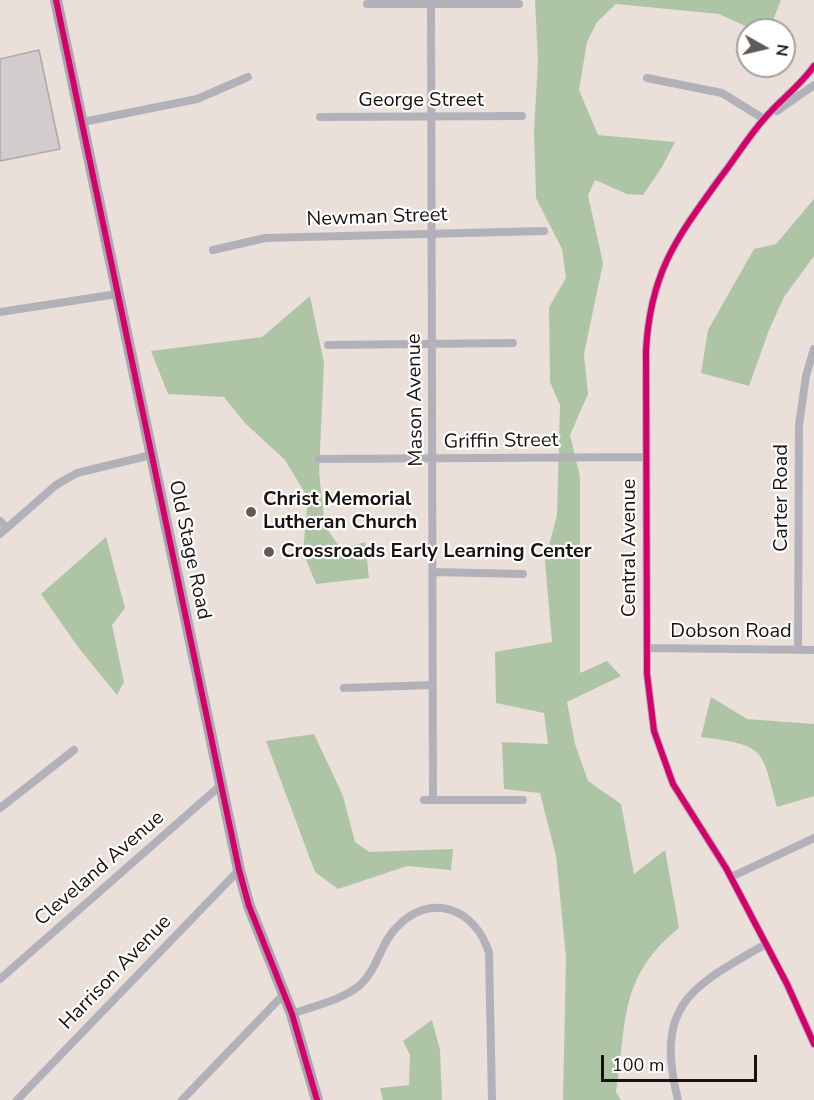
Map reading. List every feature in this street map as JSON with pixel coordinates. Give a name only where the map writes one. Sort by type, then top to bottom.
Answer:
[{"type":"street","name":"Old Stage Road","points":[[56,0],[239,870],[249,906],[292,1014],[317,1100]]},
{"type":"street","points":[[367,4],[430,2],[519,4]]},
{"type":"street","name":"Mason Avenue","points":[[430,2],[434,572],[428,800],[523,800]]},
{"type":"street","name":"Central Avenue","points":[[814,66],[804,80],[764,118],[675,241],[656,283],[646,339],[649,703],[662,758],[686,810],[731,878],[814,1044]]},
{"type":"street","points":[[83,122],[197,99],[248,77]]},
{"type":"street","points":[[646,78],[722,93],[764,118]]},
{"type":"street","name":"Central Avenue","points":[[764,118],[814,85]]},
{"type":"street","name":"George Street","points":[[320,117],[522,116]]},
{"type":"street","name":"Newman Street","points":[[213,250],[265,238],[431,232],[544,231]]},
{"type":"street","points":[[0,312],[117,294]]},
{"type":"street","points":[[328,345],[513,343]]},
{"type":"street","name":"Carter Road","points":[[798,648],[799,425],[806,376],[814,349]]},
{"type":"street","points":[[0,521],[3,531],[56,485],[77,473],[152,455]]},
{"type":"street","name":"Griffin Street","points":[[319,459],[646,457]]},
{"type":"street","points":[[434,572],[523,574]]},
{"type":"street","name":"Dobson Road","points":[[648,648],[798,648],[814,650]]},
{"type":"street","points":[[344,688],[432,685]]},
{"type":"street","points":[[0,808],[74,750]]},
{"type":"street","name":"Cleveland Avenue","points":[[0,979],[221,785]]},
{"type":"street","points":[[731,878],[814,838]]},
{"type":"street","name":"Harrison Avenue","points":[[17,1100],[239,870]]},
{"type":"street","points":[[292,1014],[339,997],[360,985],[369,976],[397,927],[407,919],[439,907],[452,910],[472,922],[489,953],[492,1100]]},
{"type":"street","points":[[678,1100],[670,1071],[669,1051],[675,1022],[684,1004],[704,981],[766,944]]},
{"type":"street","points":[[182,1100],[284,994]]},
{"type":"green space","points":[[535,0],[781,0],[774,18],[736,18],[736,22],[719,14],[616,4],[597,22],[587,42],[579,90],[598,135],[675,142],[643,195],[627,194],[595,180],[588,195],[603,263],[584,354],[588,394],[570,435],[580,477],[580,673],[607,661],[621,676],[567,702],[575,744],[588,781],[621,804],[634,874],[665,850],[679,928],[659,946],[635,983],[625,1023],[616,1092],[621,1100],[563,1100],[566,957],[556,856],[540,793],[504,789],[502,742],[548,744],[544,713],[496,703],[495,652],[552,642],[545,561],[557,515],[560,405],[550,382],[549,307],[566,278],[562,249],[536,198],[534,131],[538,61]]},
{"type":"green space","points":[[814,199],[814,256],[784,297],[769,330],[749,386],[701,373],[708,330],[754,249],[776,244]]},
{"type":"green space","points":[[310,296],[324,363],[319,472],[325,526],[341,549],[365,542],[369,578],[316,584],[303,552],[308,498],[285,460],[245,423],[224,397],[168,394],[151,351],[262,337]]},
{"type":"green space","points":[[106,537],[125,608],[112,625],[124,682],[117,695],[78,647],[41,594]]},
{"type":"green space","points":[[711,697],[747,719],[814,724],[814,796],[777,807],[763,760],[757,752],[738,743],[701,737]]},
{"type":"green space","points":[[314,734],[343,796],[355,842],[369,852],[453,849],[451,870],[407,866],[338,889],[315,872],[266,741]]},
{"type":"green space","points":[[432,1020],[440,1050],[442,1100],[383,1100],[380,1088],[409,1085],[410,1055],[403,1041]]},
{"type":"building","points":[[39,50],[60,149],[0,161],[0,59]]},
{"type":"cycle path","points":[[56,0],[239,870],[249,906],[292,1014],[317,1100]]},
{"type":"cycle path","points":[[814,66],[758,126],[678,239],[668,258],[653,300],[646,351],[647,674],[654,731],[673,784],[726,868],[787,984],[814,1044]]},
{"type":"place","name":"Christ Memorial Lutheran Church","points":[[251,512]]},
{"type":"place","name":"Crossroads Early Learning Center","points":[[269,552]]}]
